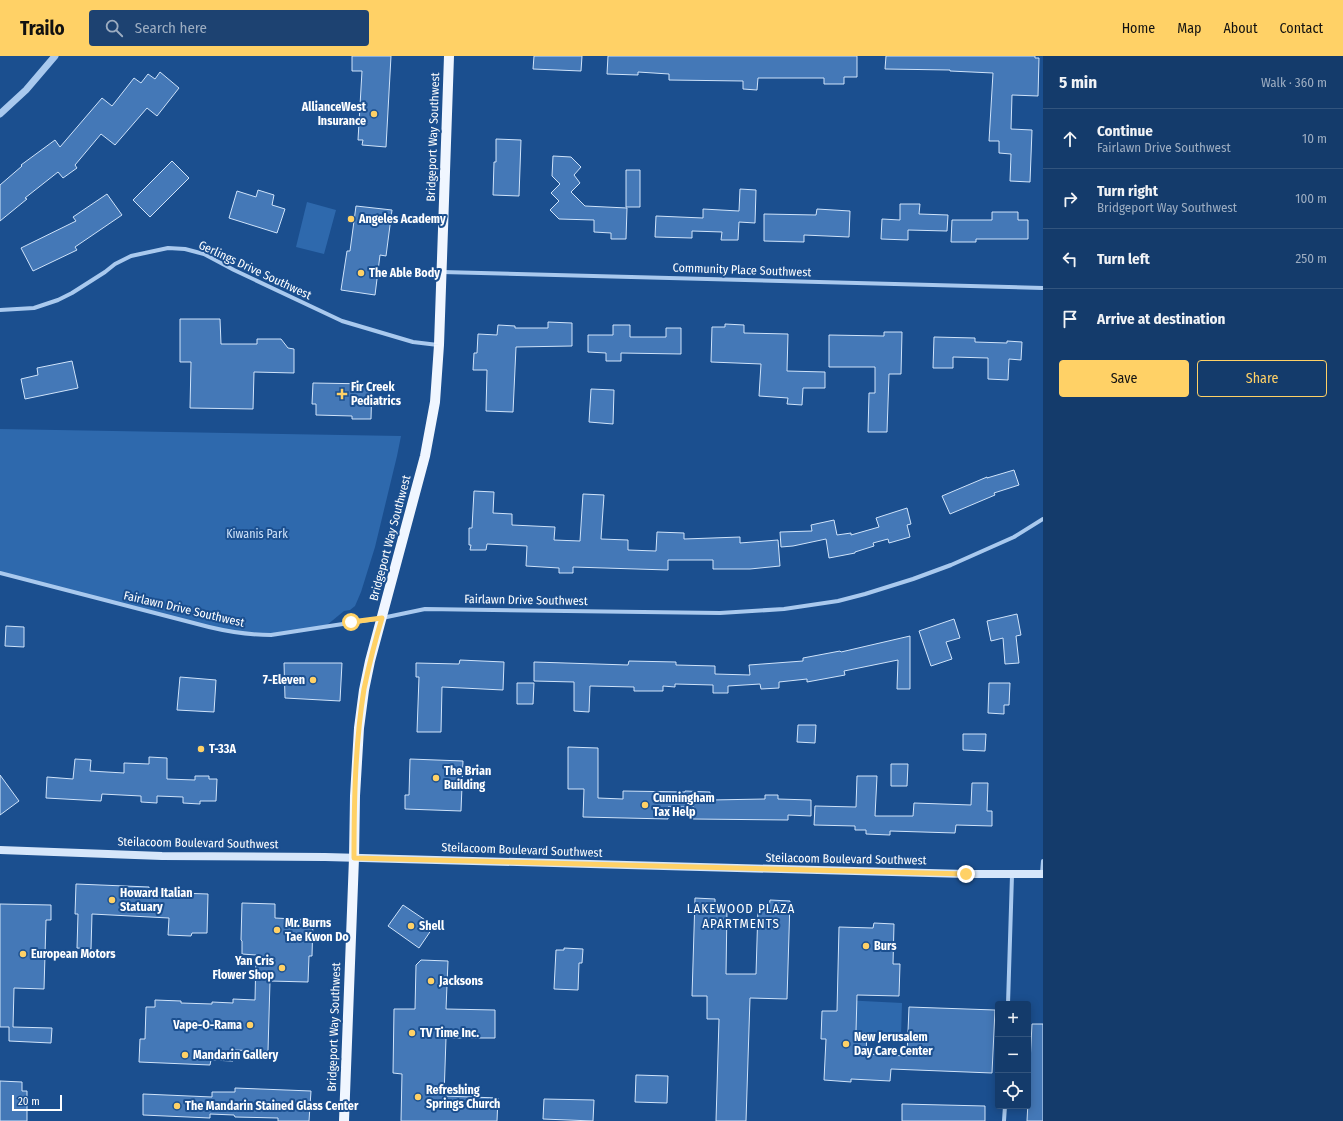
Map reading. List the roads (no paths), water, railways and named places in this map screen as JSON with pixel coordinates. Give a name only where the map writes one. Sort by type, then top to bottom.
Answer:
[{"type":"main road","name":"Bridgeport Way Southwest","points":[[344,1121],[355,796],[359,728],[364,690],[370,661],[425,456],[435,402],[439,345],[449,56]]},
{"type":"main road","name":"Steilacoom Boulevard Southwest","points":[[0,850],[162,856],[354,858],[1012,875],[1043,874]]},
{"type":"street","points":[[0,114],[26,90],[55,56]]},
{"type":"street","name":"Gerlings Drive Southwest","points":[[0,310],[34,308],[58,300],[105,272],[114,264],[132,256],[168,248],[184,249],[204,254],[234,270],[342,321],[413,342],[439,345]]},
{"type":"street","name":"Community Place Southwest","points":[[441,272],[1043,288]]},
{"type":"street","name":"Fairlawn Drive Southwest","points":[[0,573],[233,633],[252,635],[271,634],[382,618],[425,609],[720,613],[784,609],[838,601],[885,588],[951,565],[1014,537],[1043,519]]},
{"type":"street","points":[[1043,862],[1043,874]]},
{"type":"street","points":[[1008,1001],[1012,875]]},
{"type":"street","points":[[1004,1121],[1005,1109]]},
{"type":"place","name":"AllianceWest Insurance","points":[[374,114]]},
{"type":"place","name":"Angeles Academy","points":[[351,219]]},
{"type":"place","name":"The Able Body","points":[[361,273]]},
{"type":"place","name":"Fir Creek Pediatrics","points":[[342,394]]},
{"type":"place","name":"7-Eleven","points":[[313,680]]},
{"type":"place","name":"T-33A","points":[[201,749]]},
{"type":"place","name":"The Brian Building","points":[[436,778]]},
{"type":"place","name":"Cunningham Tax Help","points":[[645,805]]},
{"type":"place","name":"Howard Italian Statuary","points":[[112,900]]},
{"type":"place","name":"Shell","points":[[411,926]]},
{"type":"place","name":"Mr. Burns Tae Kwon Do","points":[[277,930]]},
{"type":"place","name":"Burs","points":[[866,946]]},
{"type":"place","name":"European Motors","points":[[23,954]]},
{"type":"place","name":"Yan Cris Flower Shop","points":[[282,968]]},
{"type":"place","name":"Jacksons","points":[[431,981]]},
{"type":"place","name":"Vape-O-Rama","points":[[250,1025]]},
{"type":"place","name":"TV Time Inc.","points":[[412,1033]]},
{"type":"place","name":"New Jerusalem Day Care Center","points":[[846,1044]]},
{"type":"place","name":"Mandarin Gallery","points":[[185,1055]]},
{"type":"place","name":"Refreshing Springs Church","points":[[418,1097]]},
{"type":"place","name":"The Mandarin Stained Glass Center","points":[[177,1106]]},
{"type":"district","name":"LAKEWOOD PLAZA APARTMENTS","points":[[741,916]]},
{"type":"park label","name":"Kiwanis Park","points":[[257,534]]}]
